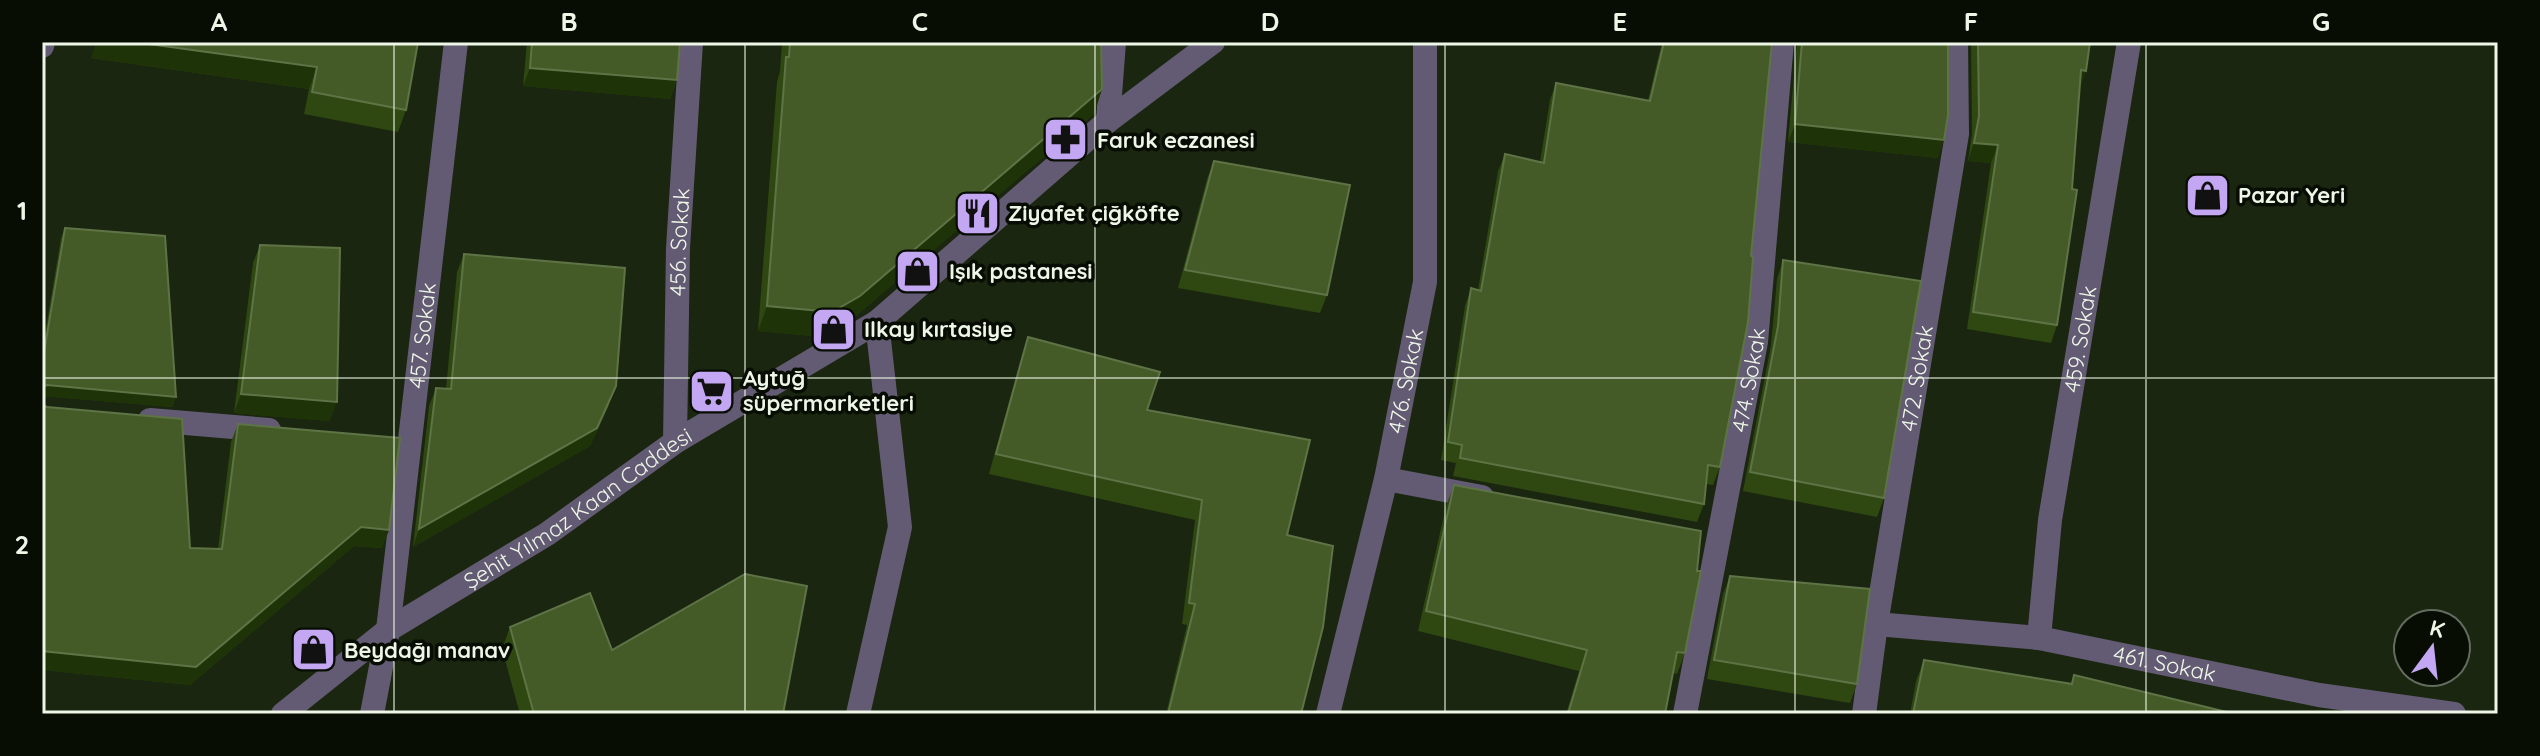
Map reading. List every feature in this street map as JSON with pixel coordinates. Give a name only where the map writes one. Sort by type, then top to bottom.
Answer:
[{"type":"street","name":"457. Sokak","points":[[372,714],[388,630],[456,42]]},
{"type":"street","name":"456. Sokak","points":[[675,442],[678,248],[691,42]]},
{"type":"street","points":[[1108,121],[1114,42]]},
{"type":"street","name":"Şehit Yılmaz Kaan Caddesi","points":[[283,714],[388,630],[547,534],[675,442],[877,322],[1108,121],[1213,42]]},
{"type":"street","name":"476. Sokak","points":[[1328,714],[1386,479],[1425,282],[1425,42]]},
{"type":"street","name":"474. Sokak","points":[[1685,714],[1756,342],[1782,42]]},
{"type":"street","name":"472. Sokak","points":[[1864,714],[1876,624],[1957,134],[1956,42]]},
{"type":"street","name":"459. Sokak","points":[[2039,638],[2050,520],[2129,42]]},
{"type":"street","points":[[858,714],[900,527],[877,322]]},
{"type":"street","points":[[134,419],[288,432]]},
{"type":"street","points":[[380,440],[411,443]]},
{"type":"street","points":[[1386,479],[1507,501]]},
{"type":"street","points":[[1688,536],[1718,541]]},
{"type":"street","name":"461. Sokak","points":[[1876,624],[2039,638],[2318,705],[2454,714]]},
{"type":"building","points":[[134,42],[418,42],[406,110],[312,92],[317,67]]},
{"type":"building","points":[[532,42],[680,42],[677,80],[530,68]]},
{"type":"building","points":[[790,42],[1101,42],[1102,89],[860,296],[832,312],[767,306],[786,57],[789,57]]},
{"type":"building","points":[[1664,42],[1772,42],[1751,256],[1748,322],[1720,467],[1708,465],[1704,504],[1460,458],[1462,445],[1448,442],[1471,288],[1481,291],[1505,154],[1544,163],[1556,83],[1650,101]]},
{"type":"building","points":[[1802,42],[1948,42],[1948,115],[1944,140],[1795,124]]},
{"type":"building","points":[[1978,42],[2090,42],[2086,71],[2081,70],[2072,189],[2077,190],[2057,325],[1973,312],[1998,145],[1974,143],[1979,116]]},
{"type":"building","points":[[1214,161],[1350,185],[1327,295],[1185,270]]},
{"type":"building","points":[[65,228],[165,236],[176,397],[42,387],[42,364]]},
{"type":"building","points":[[260,245],[340,248],[337,402],[241,394]]},
{"type":"building","points":[[464,254],[625,268],[616,386],[597,428],[419,529],[436,388],[451,389]]},
{"type":"building","points":[[1783,260],[1921,281],[1884,498],[1750,472],[1778,326]]},
{"type":"building","points":[[1028,337],[1160,372],[1147,410],[1310,440],[1287,535],[1333,546],[1323,627],[1301,714],[1168,714],[1195,604],[1189,603],[1202,500],[996,454]]},
{"type":"building","points":[[42,404],[47,407],[182,419],[190,548],[222,549],[238,424],[400,438],[389,530],[361,527],[196,667],[42,651]]},
{"type":"building","points":[[1454,485],[1701,531],[1697,571],[1701,571],[1685,653],[1677,652],[1665,714],[1568,714],[1587,650],[1426,611]]},
{"type":"building","points":[[745,574],[807,586],[783,714],[534,714],[510,627],[590,593],[612,650]]},
{"type":"building","points":[[1730,576],[1870,589],[1857,684],[1714,660]]},
{"type":"building","points":[[1924,660],[2072,684],[2074,675],[2235,714],[1913,714]]},
{"type":"place","name":"Faruk eczanesi","points":[[1066,140]]},
{"type":"place","name":"Pazar Yeri","points":[[2207,195]]},
{"type":"place","name":"Ziyafet çiğköfte","points":[[977,213]]},
{"type":"place","name":"Işık pastanesi","points":[[918,271]]},
{"type":"place","name":"Ilkay kırtasiye","points":[[833,329]]},
{"type":"place","name":"Aytuğ süpermarketleri","points":[[712,391]]},
{"type":"place","name":"Beydağı manav","points":[[313,650]]}]
